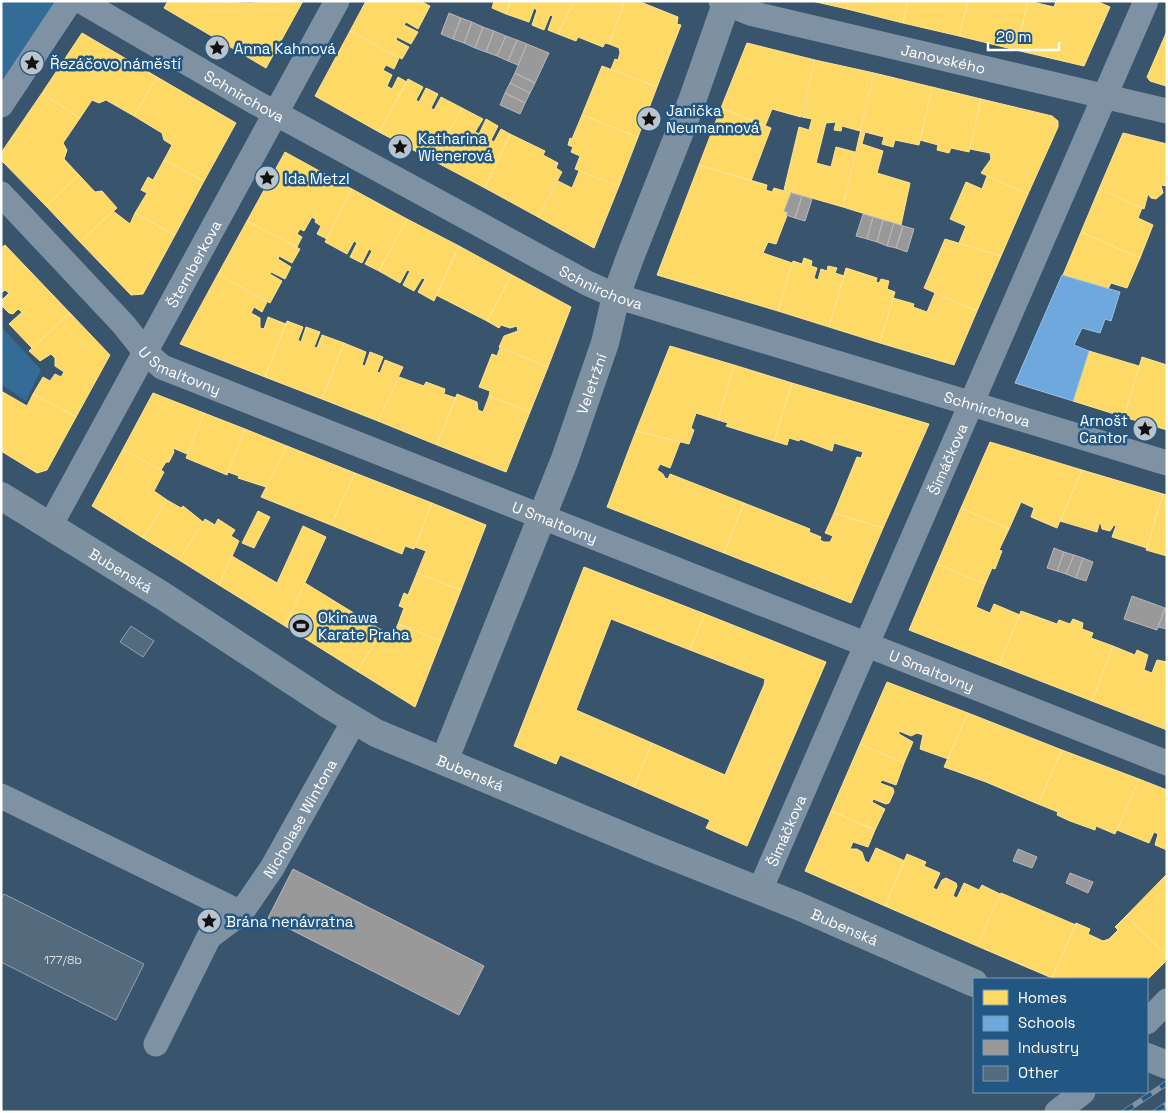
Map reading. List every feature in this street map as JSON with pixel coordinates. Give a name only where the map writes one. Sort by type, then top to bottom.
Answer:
[{"type":"main road","name":"Veletržní","points":[[444,761],[542,518],[588,396],[605,343],[616,296],[692,101],[725,2]]},
{"type":"main road","name":"Bubenská","points":[[1,496],[163,596],[354,721],[398,744],[444,761],[656,850],[760,890],[973,983]]},
{"type":"main road","points":[[1148,1057],[1167,1065]]},
{"type":"street","points":[[1,104],[70,1]]},
{"type":"street","name":"Schnirchova","points":[[81,1],[277,114],[587,283],[616,296],[1167,463]]},
{"type":"street","name":"Šternberkova","points":[[50,526],[277,114],[337,1]]},
{"type":"street","name":"Šimáčkova","points":[[760,890],[970,404],[1106,98],[1146,1]]},
{"type":"street","name":"Janovského","points":[[725,2],[750,13],[1167,111]]},
{"type":"street","name":"U Smaltovny","points":[[1,194],[124,325],[146,353],[162,367],[1167,763]]},
{"type":"street","name":"Nicholase Wintona","points":[[156,1044],[209,938],[241,913],[272,868],[354,721]]},
{"type":"street","points":[[1,796],[241,913]]},
{"type":"street","points":[[1148,1021],[1167,1000]]},
{"type":"street","points":[[1057,1112],[1082,1093]]},
{"type":"shaded area","points":[[1,1],[49,1],[53,4],[1,93]]},
{"type":"shaded area","points":[[1,326],[41,370],[26,401],[1,384]]},
{"type":"building: Homes","points":[[168,1],[250,3],[303,1],[266,68],[164,8]]},
{"type":"building: Homes","points":[[366,1],[420,1],[430,6],[418,29],[406,22],[404,25],[418,32],[411,44],[397,37],[396,40],[409,47],[402,59],[350,31]]},
{"type":"building: Homes","points":[[494,1],[511,1],[506,14],[492,8]]},
{"type":"building: Homes","points":[[511,1],[574,1],[558,34],[548,30],[553,16],[550,15],[544,30],[532,25],[537,10],[534,8],[529,22],[506,14]]},
{"type":"building: Homes","points":[[574,1],[625,1],[609,44],[605,43],[603,47],[578,37],[576,41],[558,34]]},
{"type":"building: Homes","points":[[625,1],[638,1],[678,17],[677,24],[681,25],[657,87],[611,69],[615,59],[618,60],[620,53],[619,48],[609,44]]},
{"type":"building: Homes","points":[[812,1],[848,1],[847,9]]},
{"type":"building: Homes","points":[[848,1],[908,1],[903,23],[847,9]]},
{"type":"building: Homes","points":[[908,1],[968,1],[959,36],[903,23]]},
{"type":"building: Homes","points":[[968,1],[1028,1],[1016,50],[959,36]]},
{"type":"building: Homes","points":[[1028,1],[1054,7],[1056,1],[1096,1],[1110,7],[1084,66],[1016,50]]},
{"type":"building: Homes","points":[[350,31],[399,58],[394,69],[386,65],[383,70],[392,75],[387,86],[392,89],[398,77],[407,82],[379,132],[315,96]]},
{"type":"building: Homes","points":[[1167,31],[1166,86],[1150,81],[1147,77]]},
{"type":"building: Homes","points":[[82,33],[157,77],[134,116],[106,100],[99,103],[92,100],[80,118],[42,93]]},
{"type":"building: Homes","points":[[747,43],[815,60],[801,117],[772,109],[765,126],[721,108]]},
{"type":"building: Homes","points":[[815,60],[874,73],[860,131],[842,126],[841,131],[834,130],[836,122],[826,123],[816,163],[831,167],[836,147],[855,152],[843,207],[784,190],[799,127],[809,130],[812,119],[802,117]]},
{"type":"building: Homes","points":[[602,66],[657,87],[638,137],[582,115]]},
{"type":"building: Homes","points":[[874,73],[932,87],[919,145],[895,140],[893,147],[882,144],[884,137],[865,132],[862,144],[883,151],[877,173],[910,183],[901,225],[843,207]]},
{"type":"building: Homes","points":[[157,77],[236,123],[204,181],[164,160],[172,145],[164,140],[162,133],[134,116]]},
{"type":"building: Homes","points":[[408,79],[423,87],[416,100],[419,102],[426,88],[438,94],[431,108],[434,110],[441,97],[462,108],[434,161],[379,132]]},
{"type":"building: Homes","points":[[932,87],[981,99],[969,152],[951,148],[949,153],[937,150],[938,145],[920,140]]},
{"type":"building: Homes","points":[[42,93],[80,118],[63,143],[67,150],[64,159],[79,175],[46,206],[1,160],[1,153]]},
{"type":"building: Homes","points":[[981,99],[1052,116],[1058,121],[1058,127],[1028,194],[981,173],[991,159],[990,153],[970,149]]},
{"type":"building: Homes","points":[[462,108],[483,119],[475,132],[479,134],[486,119],[498,126],[491,140],[494,142],[501,129],[510,134],[485,188],[434,161]]},
{"type":"building: Homes","points":[[721,108],[771,128],[751,181],[699,165]]},
{"type":"building: Homes","points":[[582,115],[638,137],[619,186],[575,169],[580,156],[571,152],[573,147],[568,145]]},
{"type":"building: Homes","points":[[1123,133],[1167,144],[1167,186],[1161,185],[1163,193],[1156,199],[1151,198],[1148,194],[1144,209],[1099,189]]},
{"type":"building: Homes","points":[[510,134],[545,151],[543,155],[558,163],[556,168],[562,172],[538,217],[485,188]]},
{"type":"building: Homes","points":[[285,152],[352,189],[327,239],[317,234],[321,226],[312,217],[304,231],[300,229],[297,234],[302,237],[297,247],[247,221]]},
{"type":"building: Homes","points":[[164,160],[204,181],[175,235],[135,213],[147,193],[141,190],[148,177],[153,180]]},
{"type":"building: Homes","points":[[699,165],[767,185],[766,190],[772,192],[774,188],[791,193],[784,211],[788,213],[776,244],[768,242],[763,253],[792,263],[778,311],[657,275]]},
{"type":"building: Homes","points":[[579,171],[619,186],[594,248],[538,217],[558,181],[572,188]]},
{"type":"building: Homes","points":[[79,175],[95,192],[102,191],[117,208],[80,242],[46,206]]},
{"type":"building: Homes","points":[[987,176],[1028,194],[1001,256],[959,243],[966,226],[950,219],[966,182],[982,189]]},
{"type":"building: Homes","points":[[352,189],[407,219],[379,271],[365,264],[372,251],[369,249],[362,263],[350,257],[357,243],[354,241],[347,254],[325,242]]},
{"type":"building: Homes","points":[[1099,189],[1142,208],[1138,218],[1153,225],[1140,258],[1081,232]]},
{"type":"building: Homes","points":[[113,211],[130,224],[135,213],[175,235],[143,294],[131,295],[80,242]]},
{"type":"building: Homes","points":[[407,219],[459,246],[434,301],[418,292],[425,279],[422,278],[414,291],[403,285],[410,271],[407,270],[400,283],[379,271]]},
{"type":"building: Homes","points":[[247,221],[300,249],[292,263],[279,256],[278,259],[291,267],[285,279],[271,272],[270,274],[282,281],[270,303],[218,274]]},
{"type":"building: Homes","points":[[1081,232],[1140,258],[1127,288],[1111,283],[1108,289],[1063,275]]},
{"type":"building: Homes","points":[[945,239],[1001,256],[977,311],[924,288]]},
{"type":"building: Homes","points":[[5,245],[70,313],[32,348],[9,324],[22,312],[18,309],[13,314],[9,313],[1,305],[1,301],[9,293],[5,290],[1,293],[1,248]]},
{"type":"building: Homes","points":[[459,246],[512,275],[487,321],[436,295]]},
{"type":"building: Homes","points":[[804,258],[812,261],[811,266],[817,268],[814,278],[818,280],[821,269],[827,271],[828,266],[837,268],[835,273],[844,276],[829,327],[778,311],[793,261],[802,264]]},
{"type":"building: Homes","points":[[846,268],[877,278],[876,282],[879,283],[881,279],[889,281],[887,289],[895,292],[880,343],[829,327]]},
{"type":"building: Homes","points":[[218,274],[267,302],[262,312],[254,307],[251,313],[260,318],[260,328],[264,329],[268,317],[286,324],[265,377],[180,344]]},
{"type":"building: Homes","points":[[512,275],[571,307],[548,367],[499,347],[504,336],[518,331],[517,326],[510,328],[501,325],[499,328],[487,321]]},
{"type":"building: Homes","points":[[935,293],[977,311],[954,365],[880,343],[893,298],[914,304],[913,307],[927,312]]},
{"type":"building: Homes","points":[[70,313],[110,355],[76,417],[33,394],[43,377],[50,381],[55,374],[61,377],[64,372],[55,366],[55,358],[51,354],[40,361],[29,351]]},
{"type":"building: Homes","points":[[287,321],[303,327],[298,340],[301,342],[306,327],[320,332],[314,347],[317,348],[322,335],[344,343],[322,399],[265,377]]},
{"type":"building: Homes","points":[[344,343],[366,352],[362,365],[365,366],[370,352],[383,357],[377,372],[380,373],[385,360],[403,367],[378,421],[322,399]]},
{"type":"building: Homes","points":[[670,346],[734,365],[718,420],[696,413],[691,428],[694,430],[689,444],[636,431]]},
{"type":"building: Homes","points":[[500,348],[548,367],[530,412],[489,396],[490,391],[479,387],[492,354],[497,356]]},
{"type":"building: Homes","points":[[1089,351],[1139,366],[1124,417],[1073,401]]},
{"type":"building: Homes","points":[[1142,357],[1167,365],[1167,430],[1124,417]]},
{"type":"building: Homes","points":[[734,365],[792,383],[774,441],[726,426],[728,423],[718,420]]},
{"type":"building: Homes","points":[[399,377],[424,386],[426,382],[445,389],[444,394],[456,398],[437,445],[378,421]]},
{"type":"building: Homes","points":[[792,383],[929,424],[883,528],[834,513],[857,457],[861,458],[863,452],[834,443],[832,451],[800,439],[799,441],[789,438],[787,445],[774,441]]},
{"type":"building: Homes","points":[[1,391],[27,406],[33,394],[76,417],[47,470],[37,473],[1,451]]},
{"type":"building: Homes","points":[[153,393],[204,413],[187,454],[173,448],[174,452],[169,462],[166,462],[161,470],[123,449]]},
{"type":"building: Homes","points":[[457,394],[477,402],[478,410],[483,412],[489,396],[530,412],[506,472],[437,445]]},
{"type":"building: Homes","points":[[204,413],[245,429],[227,475],[186,458]]},
{"type":"building: Homes","points":[[245,429],[287,446],[266,487],[238,478],[239,476],[228,472]]},
{"type":"building: Homes","points":[[636,431],[680,442],[670,468],[660,464],[657,470],[665,478],[668,479],[670,474],[744,503],[724,553],[607,507]]},
{"type":"building: Homes","points":[[990,442],[1082,470],[1057,528],[1031,517],[1034,508],[1021,502],[1009,529],[961,508]]},
{"type":"building: Homes","points":[[287,446],[355,473],[331,525],[261,497]]},
{"type":"building: Homes","points":[[123,449],[164,472],[154,491],[167,500],[143,538],[92,506]]},
{"type":"building: Homes","points":[[1082,470],[1163,494],[1147,548],[1112,537],[1116,526],[1114,525],[1110,531],[1102,529],[1100,521],[1097,532],[1060,521]]},
{"type":"building: Homes","points":[[355,473],[432,503],[414,549],[405,546],[402,554],[331,525]]},
{"type":"building: Homes","points":[[1163,494],[1167,495],[1167,556],[1146,550]]},
{"type":"building: Homes","points":[[167,500],[181,508],[183,506],[203,522],[179,560],[143,538]]},
{"type":"building: Homes","points":[[432,503],[486,525],[461,590],[417,573],[426,551],[415,547]]},
{"type":"building: Homes","points":[[744,503],[810,529],[809,532],[821,537],[820,540],[824,542],[830,542],[833,536],[825,533],[834,513],[883,528],[851,603],[724,553]]},
{"type":"building: Homes","points":[[961,508],[1009,529],[999,550],[1002,551],[995,569],[992,568],[985,584],[937,564]]},
{"type":"building: Homes","points":[[258,511],[270,517],[254,548],[242,543]]},
{"type":"building: Homes","points":[[205,519],[215,525],[218,519],[235,530],[231,536],[239,541],[219,585],[179,560]]},
{"type":"building: Homes","points":[[303,526],[326,537],[285,626],[219,585],[232,556],[277,583]]},
{"type":"building: Homes","points":[[937,564],[985,584],[976,607],[990,613],[994,604],[1020,615],[999,665],[909,630]]},
{"type":"building: Homes","points":[[584,567],[705,614],[690,650],[611,619],[576,710],[652,743],[634,787],[560,755],[556,764],[514,746]]},
{"type":"building: Homes","points":[[417,573],[461,590],[441,641],[398,624],[404,608],[399,606],[404,593],[408,595]]},
{"type":"building: Homes","points":[[305,583],[383,631],[357,671],[285,626]]},
{"type":"building: Homes","points":[[1021,611],[1057,624],[1059,620],[1070,624],[1073,619],[1083,623],[1082,629],[1093,633],[1091,638],[1113,646],[1092,701],[999,665]]},
{"type":"building: Homes","points":[[705,614],[826,662],[747,846],[706,828],[710,820],[634,787],[652,743],[725,775],[764,685],[765,679],[690,650]]},
{"type":"building: Homes","points":[[398,624],[441,641],[415,707],[357,671],[383,631],[392,637]]},
{"type":"building: Homes","points":[[1113,646],[1135,655],[1137,650],[1148,655],[1144,670],[1152,673],[1157,660],[1167,662],[1167,730],[1092,701]]},
{"type":"building: Homes","points":[[887,682],[968,713],[948,759],[920,749],[923,735],[917,733],[911,736],[899,731],[899,734],[913,742],[904,763],[860,744]]},
{"type":"building: Homes","points":[[968,713],[1062,750],[1038,804],[944,767]]},
{"type":"building: Homes","points":[[860,744],[904,763],[896,785],[882,780],[880,783],[893,788],[894,792],[889,803],[886,804],[873,799],[872,802],[885,809],[875,830],[831,811]]},
{"type":"building: Homes","points":[[1062,750],[1139,779],[1115,834],[1096,826],[1095,830],[1070,821],[1057,815],[1058,812],[1038,804]]},
{"type":"building: Homes","points":[[1139,779],[1167,790],[1167,850],[1155,845],[1158,834],[1154,832],[1149,843],[1117,830]]},
{"type":"building: Homes","points":[[831,811],[875,830],[868,847],[853,842],[850,849],[857,849],[862,852],[865,861],[869,863],[876,848],[905,861],[885,906],[805,871]]},
{"type":"building: Homes","points":[[907,854],[926,862],[924,866],[940,873],[933,888],[937,890],[942,880],[946,878],[956,883],[957,886],[953,896],[957,898],[964,883],[979,890],[982,885],[1000,894],[977,946],[885,906]]},
{"type":"building: Homes","points":[[1167,874],[1167,956],[1126,916]]},
{"type":"building: Homes","points":[[1001,893],[1076,925],[1052,978],[977,946]]},
{"type":"building: Homes","points":[[1126,916],[1167,956],[1167,960],[1148,979],[1052,978],[1076,923],[1090,929],[1088,934],[1103,941],[1109,939],[1118,930],[1115,927]]},
{"type":"building: Schools","points":[[1062,275],[1120,292],[1111,321],[1105,319],[1100,333],[1082,328],[1074,345],[1089,351],[1073,401],[1015,383]]},
{"type":"building: Industry","points":[[449,13],[461,18],[453,39],[441,34]]},
{"type":"building: Industry","points":[[461,18],[472,22],[464,43],[453,39]]},
{"type":"building: Industry","points":[[472,22],[483,27],[475,48],[464,43]]},
{"type":"building: Industry","points":[[483,27],[494,31],[486,52],[475,48]]},
{"type":"building: Industry","points":[[494,31],[506,36],[497,56],[486,52]]},
{"type":"building: Industry","points":[[506,36],[517,40],[508,61],[497,56]]},
{"type":"building: Industry","points":[[517,40],[527,44],[518,65],[508,61]]},
{"type":"building: Industry","points":[[527,44],[549,53],[535,83],[515,73]]},
{"type":"building: Industry","points":[[515,73],[535,83],[530,93],[510,83]]},
{"type":"building: Industry","points":[[510,83],[530,93],[525,103],[505,93]]},
{"type":"building: Industry","points":[[505,93],[525,103],[520,114],[500,105]]},
{"type":"building: Industry","points":[[791,193],[802,196],[795,218],[786,215],[788,213],[784,211]]},
{"type":"building: Industry","points":[[802,196],[812,199],[805,221],[795,218]]},
{"type":"building: Industry","points":[[863,214],[873,217],[867,239],[856,236]]},
{"type":"building: Industry","points":[[873,217],[883,220],[877,242],[867,239]]},
{"type":"building: Industry","points":[[883,220],[894,223],[887,246],[877,242]]},
{"type":"building: Industry","points":[[894,223],[903,226],[896,248],[887,246]]},
{"type":"building: Industry","points":[[903,226],[914,229],[907,252],[896,248]]},
{"type":"building: Industry","points":[[1054,548],[1064,552],[1057,571],[1047,568]]},
{"type":"building: Industry","points":[[1064,552],[1074,555],[1066,574],[1057,571]]},
{"type":"building: Industry","points":[[1074,555],[1083,558],[1076,578],[1066,574]]},
{"type":"building: Industry","points":[[1083,558],[1093,562],[1086,581],[1076,578]]},
{"type":"building: Industry","points":[[1132,596],[1165,608],[1157,630],[1124,619]]},
{"type":"building: Industry","points":[[1165,608],[1167,609],[1167,629],[1158,627]]},
{"type":"building: Industry","points":[[1018,849],[1037,857],[1032,868],[1013,861]]},
{"type":"building: Industry","points":[[293,869],[484,966],[459,1015],[268,918]]},
{"type":"building: Industry","points":[[1070,873],[1093,882],[1088,893],[1066,883]]},
{"type":"building: Other","points":[[131,626],[154,641],[143,657],[120,642]]},
{"type":"building: Other","points":[[4,894],[144,964],[116,1020],[1,962],[1,899]]},
{"type":"railway","points":[[1124,1112],[1167,1083]]},
{"type":"railway","points":[[1155,1112],[1167,1104]]},
{"type":"place","name":"Anna Kahnová","points":[[217,48]]},
{"type":"place","name":"Řezáčovo náměstí","points":[[32,63]]},
{"type":"place","name":"Janička Neumannová","points":[[649,119]]},
{"type":"place","name":"Katharina Wienerová","points":[[400,147]]},
{"type":"place","name":"Ida Metzl","points":[[267,178]]},
{"type":"place","name":"Arnošt Cantor","points":[[1145,429]]},
{"type":"place","name":"Okinawa Karate Praha","points":[[301,626]]},
{"type":"place","name":"Brána nenávratna","points":[[209,921]]}]
